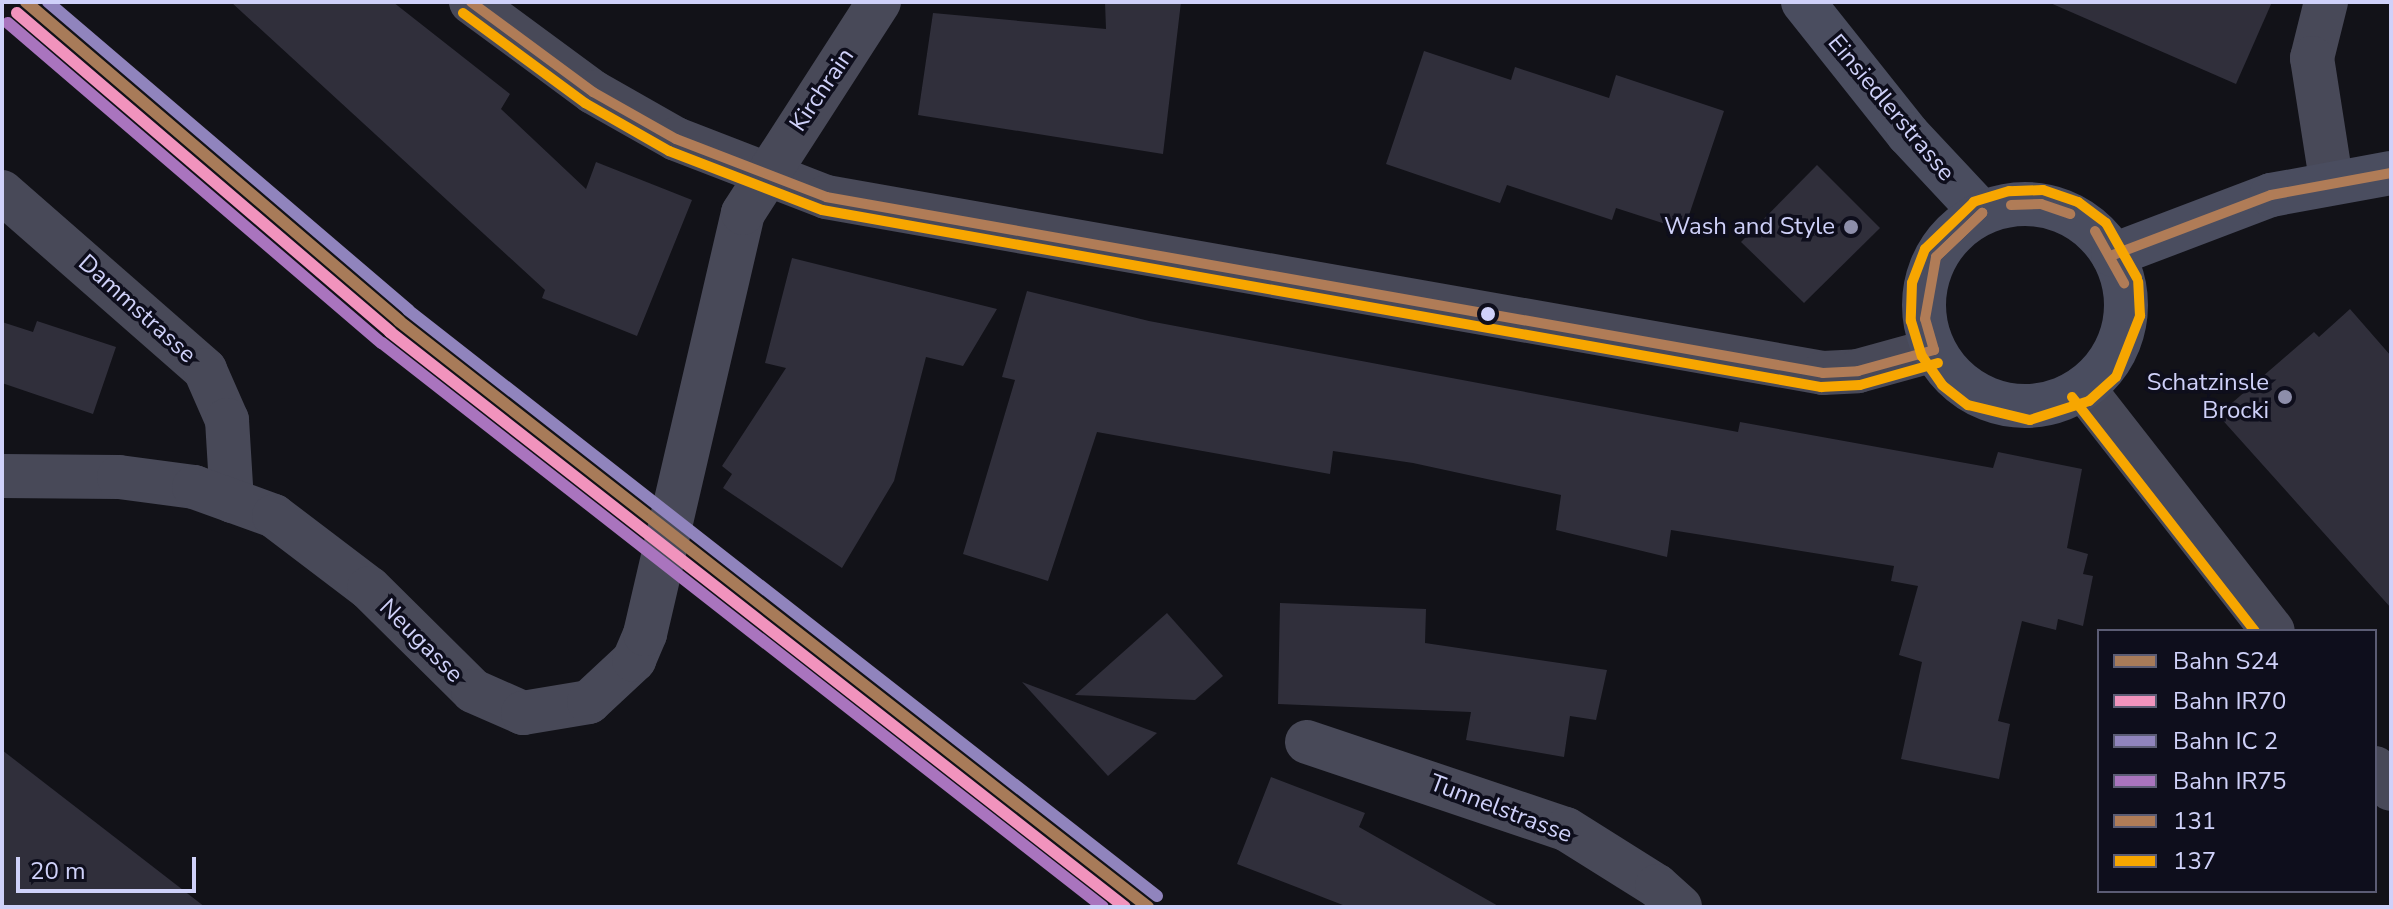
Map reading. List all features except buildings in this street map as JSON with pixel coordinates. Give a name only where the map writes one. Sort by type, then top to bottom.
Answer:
[{"type":"main road","name":"Einsiedlerstrasse","points":[[1803,2],[1908,134],[1982,213]]},
{"type":"main road","points":[[2113,255],[2244,204],[2331,180],[2391,173]]},
{"type":"main road","points":[[2041,204],[2070,214],[2113,255],[2126,313],[2105,368],[2083,388],[2028,406],[1999,402],[1973,392],[1934,350],[1925,319],[1931,271],[1956,232],[1982,213],[2041,204]]},
{"type":"street","points":[[471,2],[593,92],[676,139],[762,175],[896,211],[1823,373],[1858,371],[1934,350]]},
{"type":"street","name":"Kirchrain","points":[[762,175],[879,2]]},
{"type":"street","points":[[2326,2],[2312,58],[2331,180]]},
{"type":"street","name":"Neugasse","points":[[2,476],[119,477],[194,487],[274,516],[328,553],[473,691],[523,713],[589,702],[634,660],[645,634],[728,259],[762,175]]},
{"type":"street","name":"Dammstrasse","points":[[2,192],[205,370],[227,420],[232,501]]},
{"type":"street","points":[[2083,388],[2271,629]]},
{"type":"street","name":"Tunnelstrasse","points":[[1307,742],[1566,829],[1657,886],[1680,907]]},
{"type":"street","points":[[2377,771],[2391,789]]},
{"type":"rail line","name":"S24","points":[[26,2],[399,321],[1148,907]]},
{"type":"rail line","name":"IR70","points":[[17,13],[390,332],[1125,907]]},
{"type":"rail line","name":"IR75","points":[[8,23],[382,343],[1103,907]]},
{"type":"transit line","points":[[48,2],[408,310],[1157,896]]},
{"type":"transit line","name":"131","points":[[471,2],[593,92],[676,139],[826,197],[1823,373],[1858,371],[1934,350]]},
{"type":"transit line","name":"137","points":[[463,13],[585,103],[669,151],[822,210],[1821,387],[1860,385],[1938,363]]},
{"type":"transit line","name":"131","points":[[2113,255],[2271,195],[2391,173]]},
{"type":"transit line","name":"137","points":[[2137,278],[2106,223],[2078,202],[2043,190],[2009,191],[1974,202],[1925,249],[1912,283],[1911,321],[1922,356],[1942,385],[1968,405],[2030,420],[2089,401],[2116,377],[2140,316],[2138,282]]},
{"type":"transit line","name":"131","points":[[2011,205],[2041,204],[2070,214]]},
{"type":"transit line","name":"131","points":[[1936,257],[1982,213]]},
{"type":"transit line","name":"131","points":[[1936,257],[1982,213]]},
{"type":"transit line","name":"131","points":[[2095,231],[2124,283]]},
{"type":"transit line","name":"131","points":[[1934,350],[1925,319],[1936,257]]},
{"type":"transit line","name":"137","points":[[2072,397],[2253,629]]},
{"type":"place","name":"Wash and Style","points":[[1851,227]]},
{"type":"place","name":"Schatzinsle Brocki","points":[[2285,397]]}]
